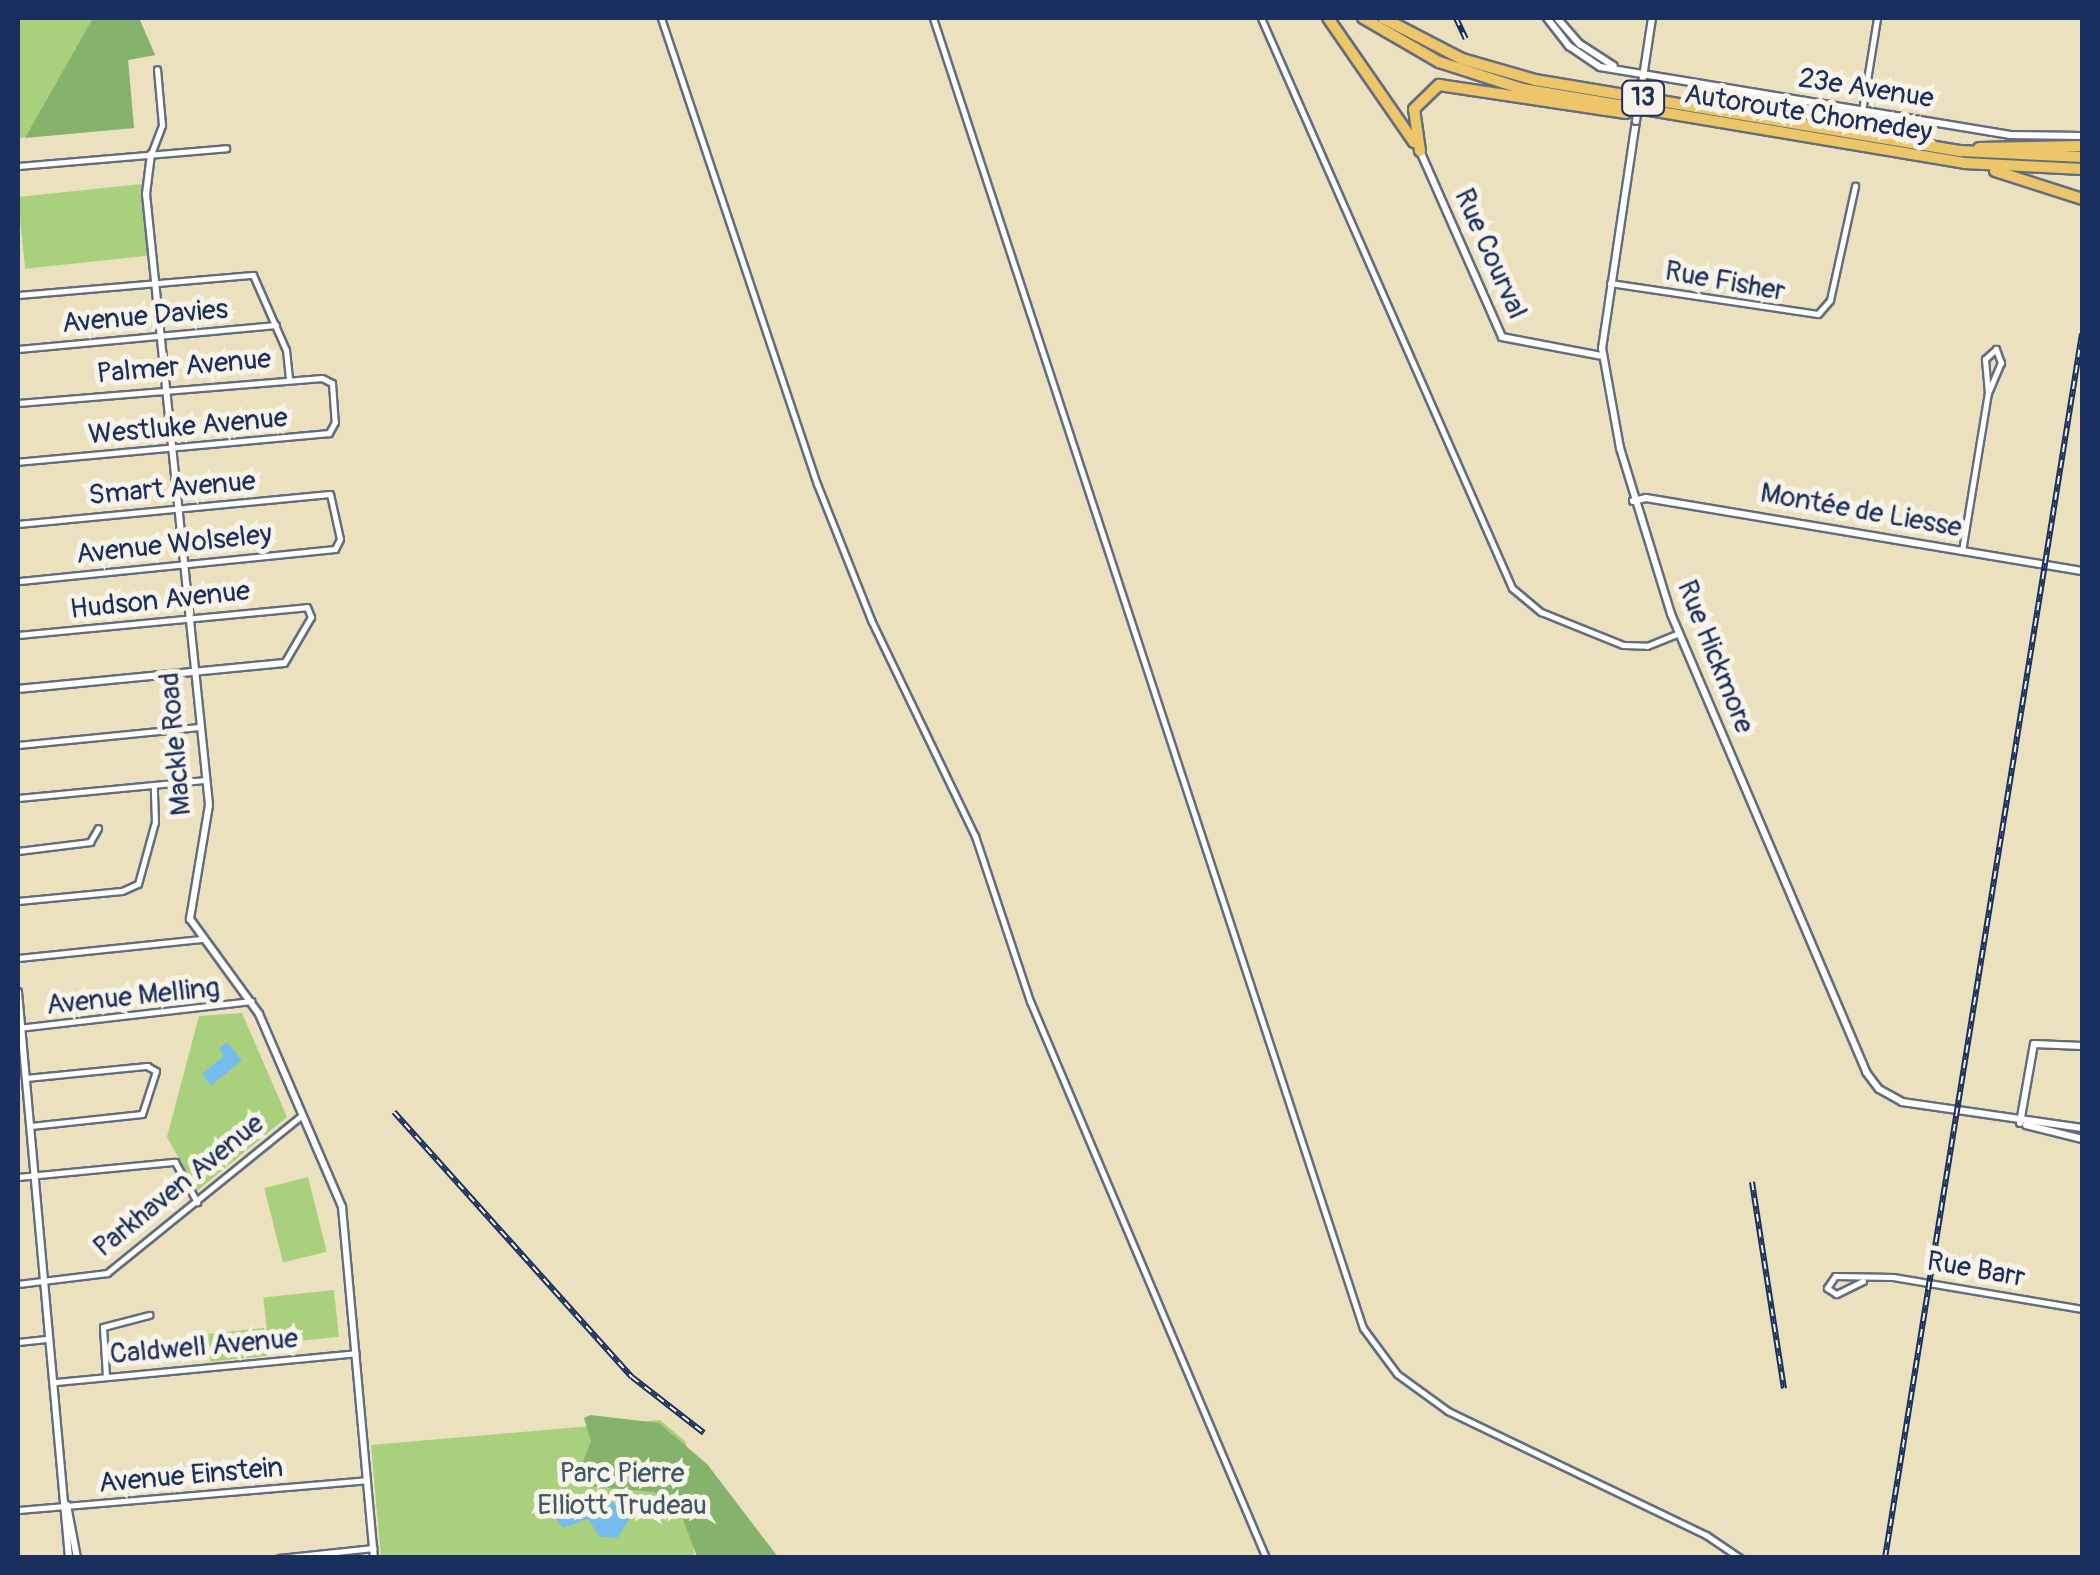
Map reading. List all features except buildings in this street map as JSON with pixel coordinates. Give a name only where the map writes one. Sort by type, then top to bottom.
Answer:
[{"type":"highway","points":[[1328,18],[1381,86],[1420,151]]},
{"type":"highway","name":"Autoroute Chomedey","points":[[1363,18],[1413,49],[1484,78],[1955,162],[2082,169]]},
{"type":"highway","name":"Autoroute Chomedey","points":[[1385,18],[1452,55],[1525,78],[1933,147],[2082,157]]},
{"type":"highway","points":[[1420,151],[1416,104],[1431,88],[1448,84],[1564,107],[1701,119]]},
{"type":"highway","points":[[1933,147],[2082,146]]},
{"type":"highway","points":[[1955,162],[2082,199]]},
{"type":"street","points":[[660,18],[817,484],[871,620],[975,836],[1030,1001],[1266,1558]]},
{"type":"street","points":[[933,18],[1363,1328],[1398,1374],[1448,1412],[1706,1534],[1740,1558]]},
{"type":"street","points":[[1261,18],[1512,588],[1536,609],[1623,645],[1647,646],[1679,633]]},
{"type":"street","points":[[1547,18],[1587,62],[1624,71]]},
{"type":"street","points":[[1557,18],[1586,50],[1624,71]]},
{"type":"street","name":"Rue Hickmore","points":[[1652,18],[1602,356],[1633,501],[1679,633],[1873,1083],[1902,1102],[2020,1123]]},
{"type":"street","points":[[1862,111],[1877,18]]},
{"type":"street","name":"Mackle Road","points":[[157,69],[162,126],[145,183],[209,812],[190,913],[200,938]]},
{"type":"street","name":"23e Avenue","points":[[1624,71],[2021,137],[2082,136]]},
{"type":"street","points":[[18,166],[226,148]]},
{"type":"street","name":"Rue Courval","points":[[1420,151],[1502,337],[1602,356]]},
{"type":"street","name":"Rue Fisher","points":[[1610,283],[1818,314],[1830,300],[1854,186]]},
{"type":"street","points":[[18,296],[253,275],[276,325],[289,378]]},
{"type":"street","name":"Avenue Davies","points":[[18,349],[276,325]]},
{"type":"street","points":[[1962,552],[1988,393],[1985,359],[1996,348],[2001,364],[1988,393]]},
{"type":"street","name":"Palmer Avenue","points":[[18,403],[289,378],[330,380],[334,403]]},
{"type":"street","name":"Westluke Avenue","points":[[18,462],[329,433],[335,428],[334,403]]},
{"type":"street","name":"Smart Avenue","points":[[18,524],[330,494],[340,539],[335,549]]},
{"type":"street","name":"Montée de Liesse","points":[[1633,501],[1646,498],[2082,572]]},
{"type":"street","name":"Avenue Wolseley","points":[[18,580],[335,549]]},
{"type":"street","name":"Hudson Avenue","points":[[18,635],[306,607],[311,616],[284,663]]},
{"type":"street","points":[[18,689],[284,663]]},
{"type":"street","points":[[18,745],[200,727]]},
{"type":"street","points":[[18,798],[206,780]]},
{"type":"street","points":[[18,901],[122,891],[138,884],[156,818],[154,785]]},
{"type":"street","points":[[18,851],[90,842],[98,828]]},
{"type":"street","points":[[18,958],[200,938],[251,1001],[303,1115],[342,1207],[374,1553],[279,1558]]},
{"type":"street","points":[[18,992],[56,1382],[68,1558]]},
{"type":"street","name":"Avenue Melling","points":[[19,1028],[251,1001]]},
{"type":"street","points":[[2020,1123],[2036,1042],[2082,1046]]},
{"type":"street","points":[[26,1078],[152,1066],[149,1104],[142,1114],[31,1126]]},
{"type":"street","name":"Parkhaven Avenue","points":[[18,1284],[105,1274],[303,1115]]},
{"type":"street","points":[[2020,1123],[2082,1128]]},
{"type":"street","points":[[2020,1123],[2082,1139]]},
{"type":"street","points":[[18,1177],[177,1162],[196,1202]]},
{"type":"street","name":"Rue Barr","points":[[1863,1281],[1836,1294],[1827,1288],[1834,1276],[1863,1281],[1898,1277],[2082,1309]]},
{"type":"street","points":[[106,1376],[104,1327],[149,1315]]},
{"type":"street","points":[[18,1342],[52,1338]]},
{"type":"street","name":"Caldwell Avenue","points":[[56,1382],[356,1353]]},
{"type":"street","name":"Avenue Einstein","points":[[18,1510],[66,1504],[118,1506],[367,1480]]},
{"type":"street","points":[[66,1504],[77,1558]]},
{"type":"green space","points":[[18,18],[139,18],[155,55],[128,60],[134,128],[18,138]]},
{"type":"green space","points":[[93,18],[139,18],[155,55],[128,60],[134,128],[25,138]]},
{"type":"green space","points":[[142,184],[150,256],[25,269],[18,197]]},
{"type":"green space","points":[[242,1013],[287,1117],[197,1191],[167,1137],[199,1016]]},
{"type":"green space","points":[[308,1177],[327,1252],[283,1263],[264,1188]]},
{"type":"green space","points":[[334,1290],[339,1337],[268,1344],[263,1297]]},
{"type":"green space","points":[[264,1328],[267,1356],[210,1362],[207,1334]]},
{"type":"green space","points":[[590,1415],[659,1423],[707,1464],[778,1557],[697,1557],[682,1517],[654,1492],[589,1486],[582,1464],[591,1441],[584,1418]]},
{"type":"green space","name":"Parc Pierre Elliott Trudeau","points":[[660,1420],[686,1442],[694,1557],[381,1557],[371,1445]]},
{"type":"water","points":[[227,1042],[242,1060],[211,1086],[202,1074],[224,1056],[219,1049]]},
{"type":"water","points":[[610,1499],[629,1520],[617,1538],[600,1537],[588,1519],[563,1528],[554,1516],[563,1504],[590,1511]]},
{"type":"railway","points":[[1456,18],[1466,39]]},
{"type":"railway","points":[[1885,1558],[2082,334]]},
{"type":"railway","points":[[394,1112],[632,1377],[704,1433]]},
{"type":"railway","points":[[1752,1182],[1784,1389]]}]
